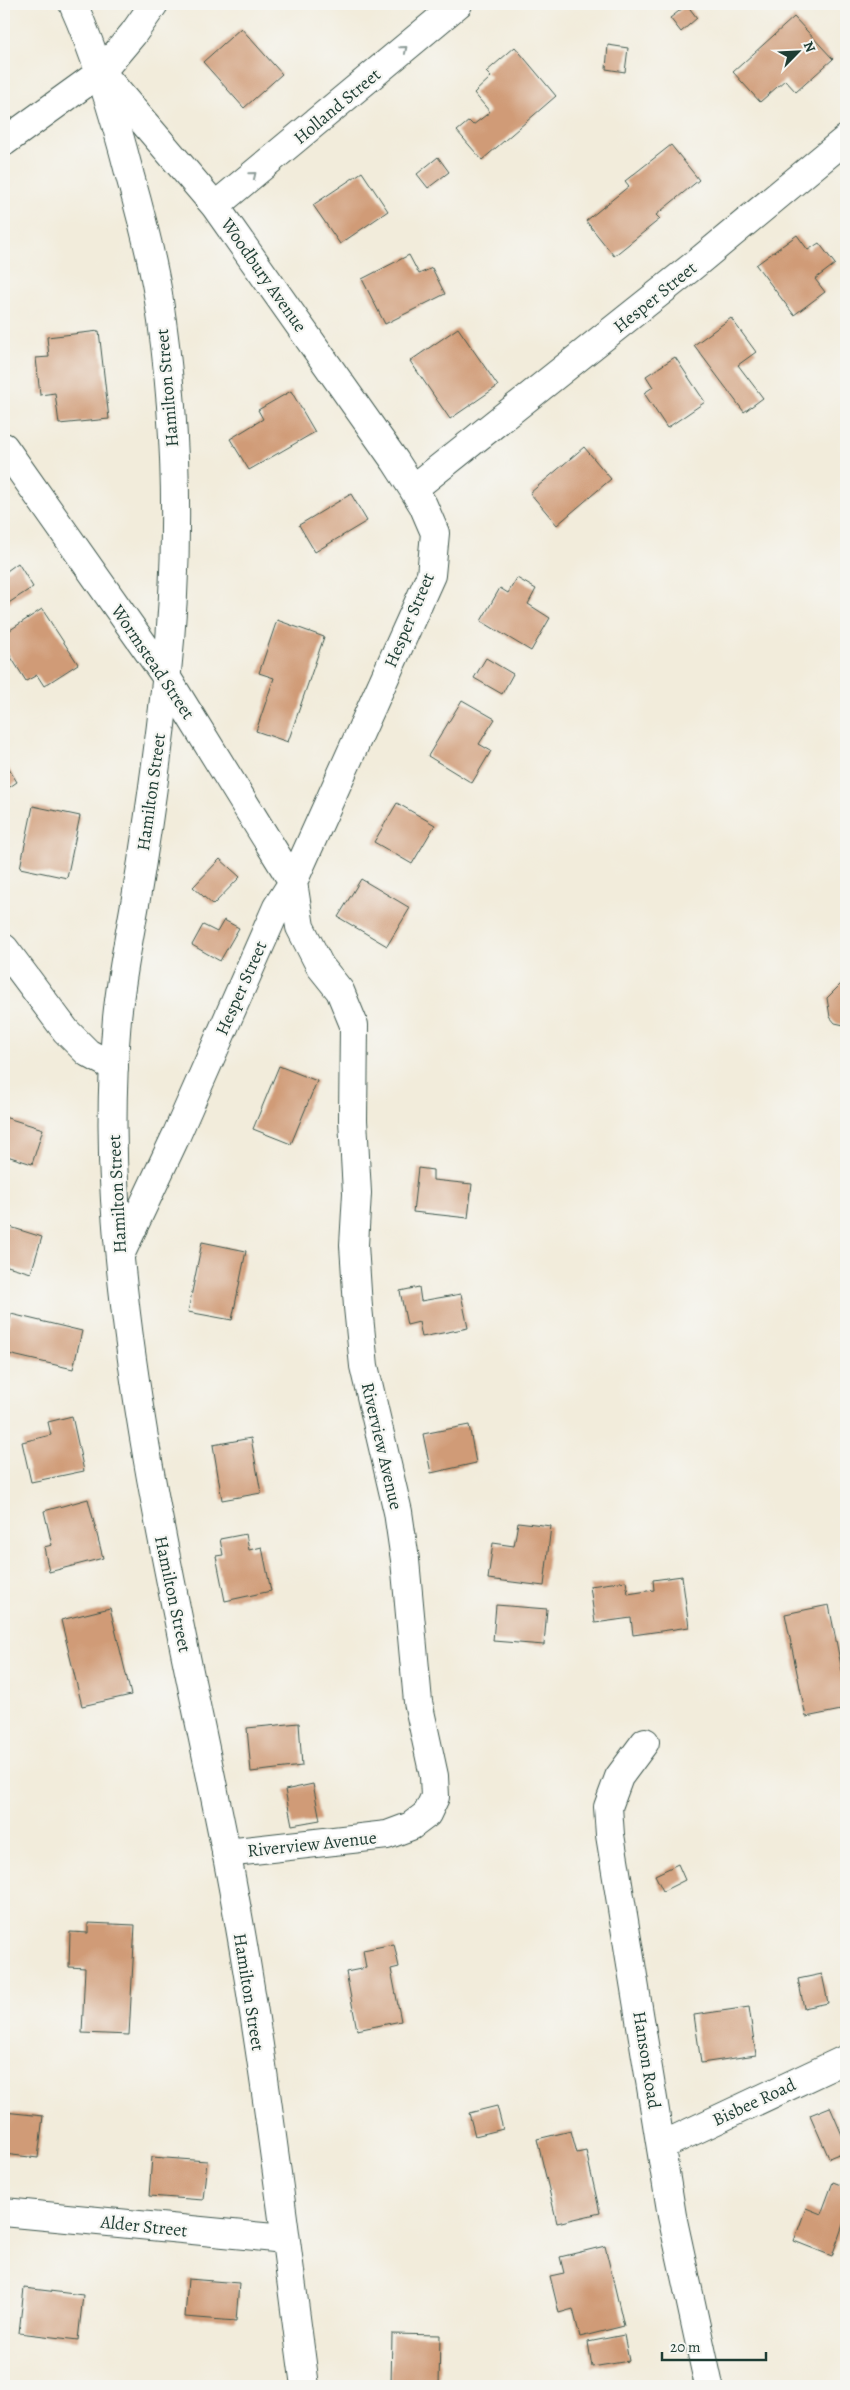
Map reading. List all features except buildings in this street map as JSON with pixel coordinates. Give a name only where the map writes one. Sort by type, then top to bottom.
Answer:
[{"type":"street","name":"Hamilton Street","points":[[73,4],[101,72],[144,227],[158,293],[171,408],[174,479],[173,600],[166,678],[142,859],[123,964],[114,1067],[115,1196],[120,1255],[128,1336],[153,1499],[226,1853],[263,2075],[305,2386]]},
{"type":"street","points":[[4,142],[101,72],[133,34],[154,4]]},
{"type":"street","name":"Holland Street","points":[[215,206],[458,4]]},
{"type":"street","name":"Woodbury Avenue","points":[[101,72],[215,206],[413,489]]},
{"type":"street","name":"Hesper Street","points":[[120,1255],[176,1136],[277,907],[293,882],[431,575],[435,533],[423,505],[413,489],[693,266],[846,139]]},
{"type":"street","name":"Wormstead Street","points":[[4,447],[166,678],[293,882]]},
{"type":"street","name":"Riverview Avenue","points":[[226,1853],[387,1835],[411,1826],[427,1814],[435,1797],[434,1776],[418,1702],[405,1560],[399,1522],[364,1366],[354,1245],[357,1193],[353,1120],[354,1025],[340,991],[320,966],[300,927],[293,882]]},
{"type":"street","points":[[4,948],[66,1031],[88,1053],[114,1067]]},
{"type":"street","name":"Hanson Road","points":[[645,1742],[618,1777],[608,1807],[610,1835],[672,2216],[709,2386]]},
{"type":"street","name":"Bisbee Road","points":[[661,2146],[846,2059]]},
{"type":"street","name":"Alder Street","points":[[4,2212],[285,2239]]}]
